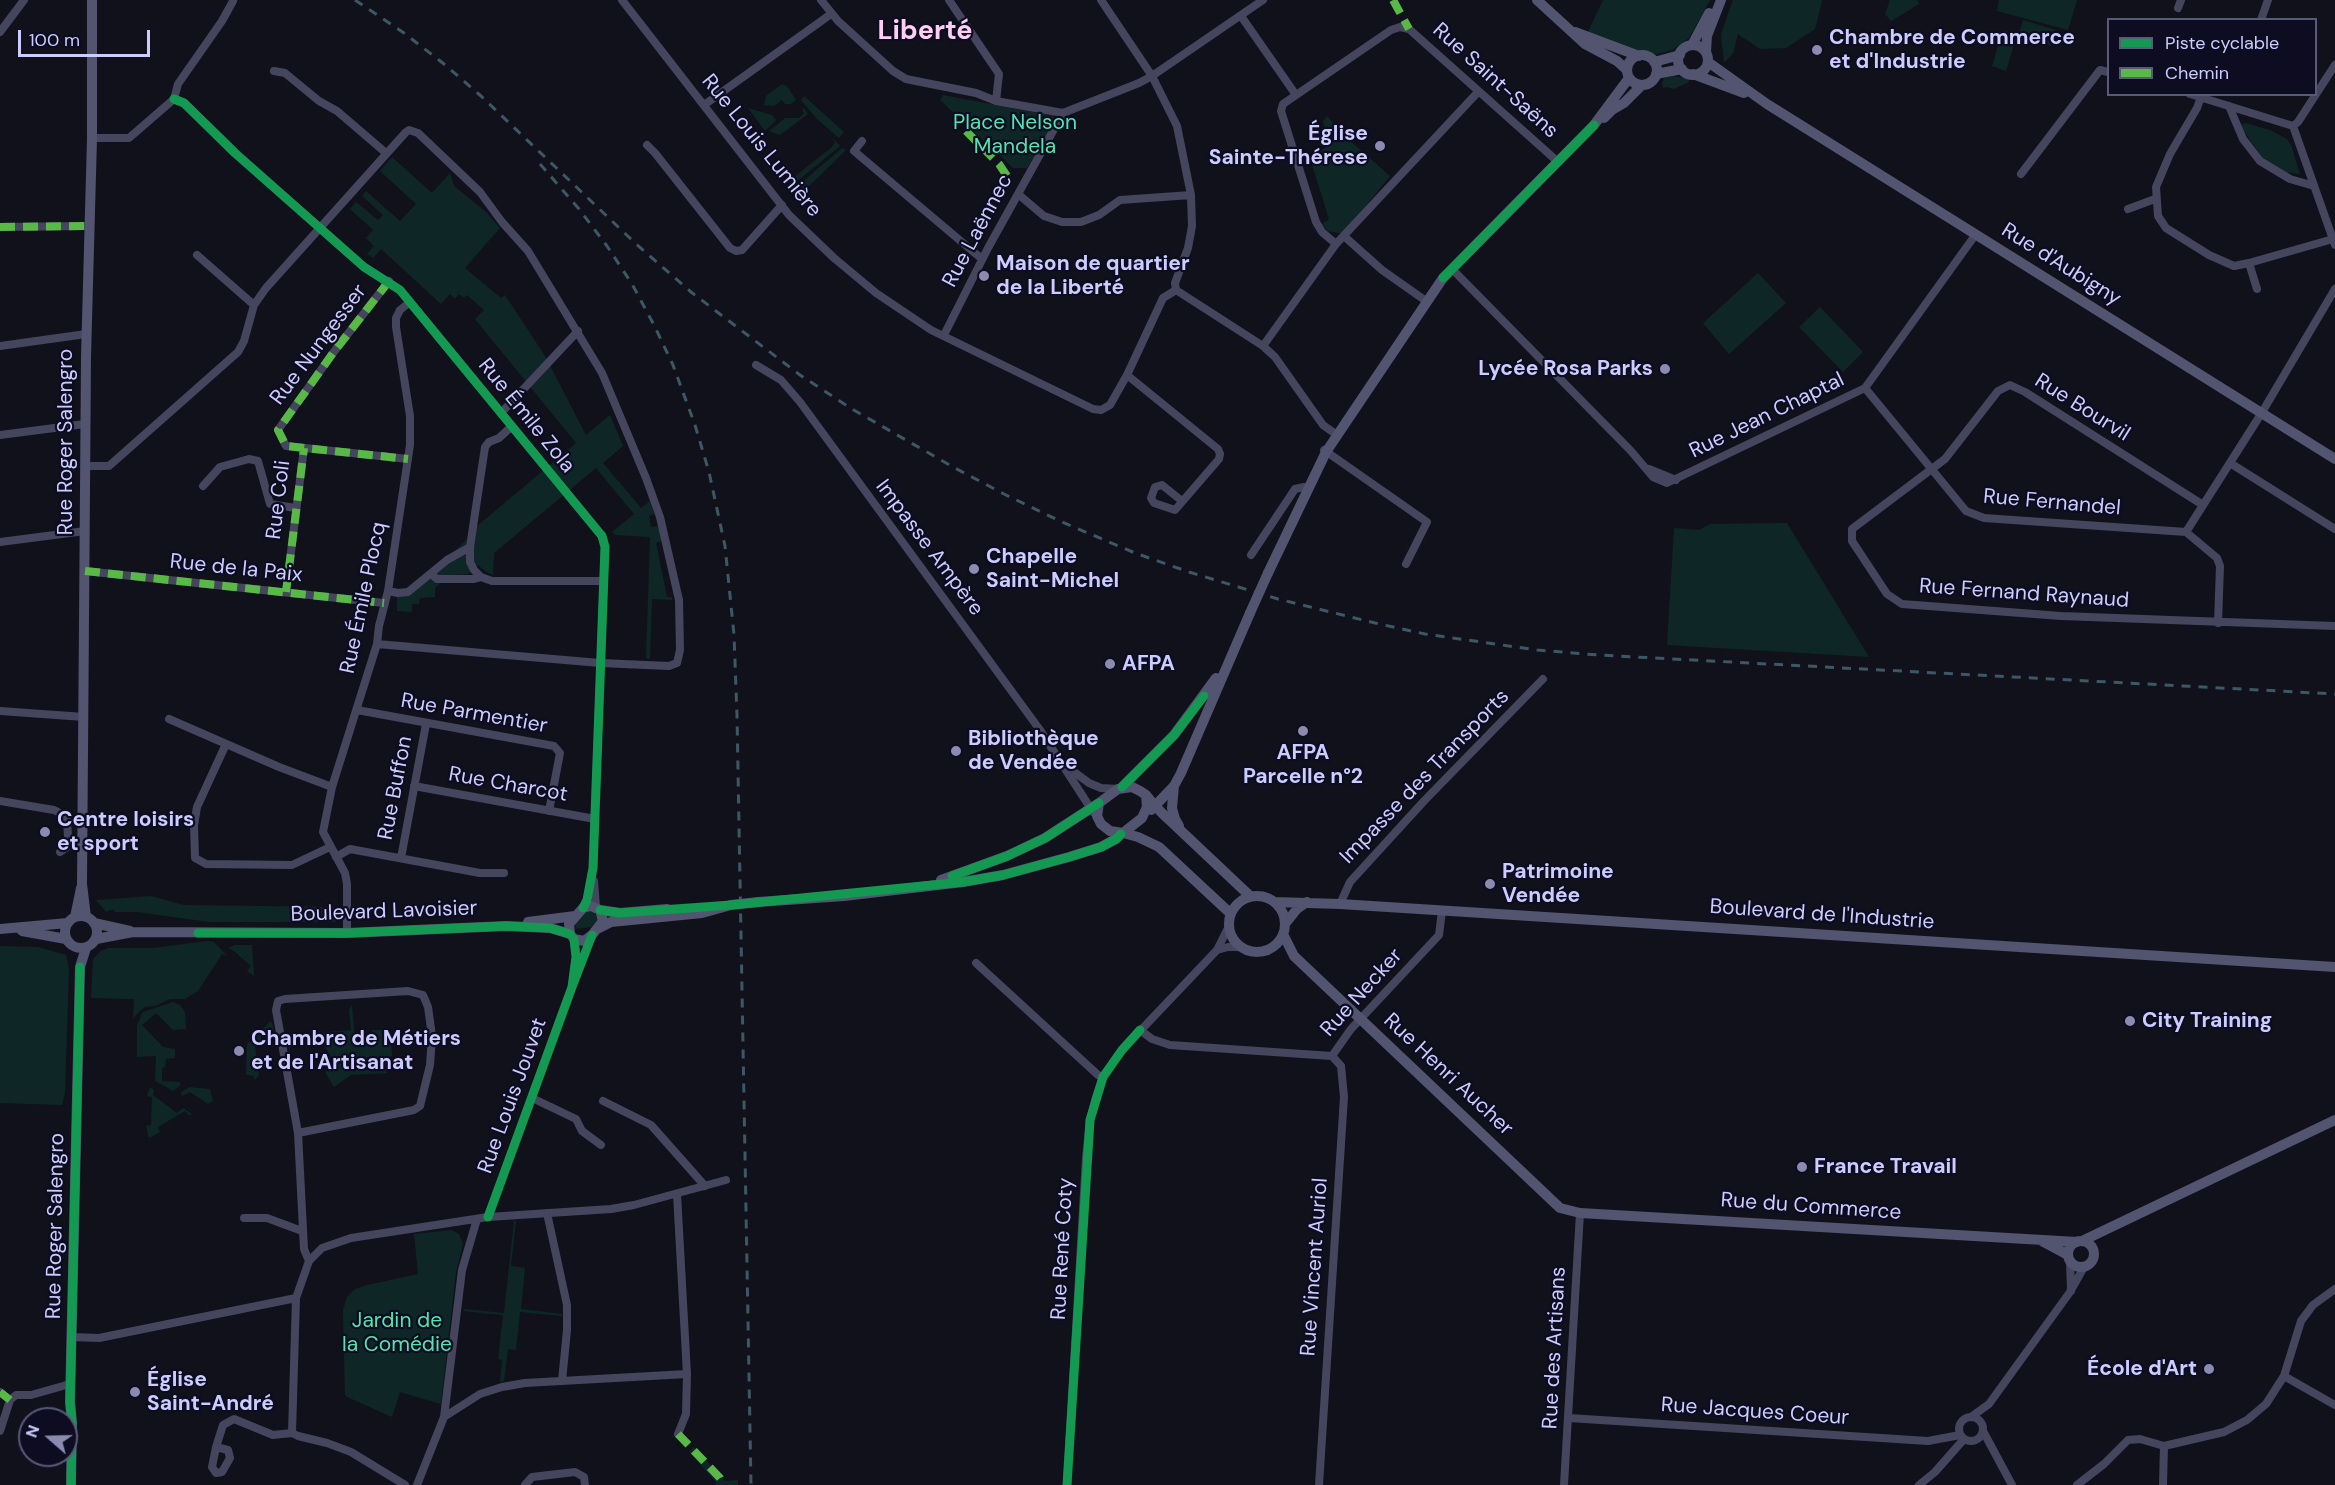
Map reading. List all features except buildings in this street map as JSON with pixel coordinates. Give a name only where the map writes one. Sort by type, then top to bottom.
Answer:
[{"type":"main road","name":"Rue Roger Salengro","points":[[81,920],[86,334],[92,138],[92,0]]},
{"type":"main road","points":[[1536,0],[1568,29],[1585,44],[1617,61],[1634,84],[1642,85],[1651,82],[1656,74],[1653,62],[1647,57],[1568,29]]},
{"type":"main road","points":[[1682,69],[1679,62],[1680,55],[1684,49],[1692,45],[1717,0]]},
{"type":"main road","points":[[1656,74],[1682,69],[1693,74],[1703,71],[1707,57],[1707,36],[1722,0]]},
{"type":"main road","points":[[1692,45],[1698,46],[1707,57]]},
{"type":"main road","points":[[1653,62],[1680,55]]},
{"type":"main road","points":[[1594,125],[1628,74],[1629,62],[1639,56]]},
{"type":"main road","name":"Rue d'Aubigny","points":[[1707,57],[1767,104]]},
{"type":"main road","name":"Rue d'Aubigny","points":[[1693,74],[1740,91],[1767,104],[2335,459]]},
{"type":"main road","points":[[1300,503],[1304,487],[1325,451],[1443,278],[1594,125],[1624,103],[1642,85]]},
{"type":"main road","points":[[1184,833],[1174,819],[1172,808],[1174,786],[1233,650],[1325,451]]},
{"type":"main road","points":[[1231,914],[1159,847],[1138,837],[1110,831],[1101,824],[1095,810],[1151,759],[1190,716],[1233,650]]},
{"type":"main road","points":[[1122,833],[1142,818],[1174,786]]},
{"type":"main road","points":[[1120,788],[1132,787],[1146,795],[1250,896]]},
{"type":"main road","points":[[1142,818],[1147,807],[1146,795]]},
{"type":"main road","name":"Boulevard Lavoisier","points":[[927,885],[1007,856],[1095,810]]},
{"type":"main road","name":"Boulevard Lavoisier","points":[[506,926],[598,908],[620,913],[844,896],[963,882],[1058,860],[1101,847],[1122,833]]},
{"type":"main road","points":[[1284,929],[1284,916],[1275,903],[1268,898],[1250,896],[1242,900],[1231,914],[1229,926],[1236,942],[1250,951],[1268,949],[1274,946],[1297,909],[1307,902]]},
{"type":"main road","name":"Boulevard de l'Industrie","points":[[1275,903],[1307,902],[2335,967]]},
{"type":"main road","name":"Boulevard Lavoisier","points":[[96,939],[133,932],[348,933],[506,926],[550,928],[584,941],[611,922],[702,913],[731,905]]},
{"type":"main road","points":[[596,931],[603,921],[598,908]]},
{"type":"main road","points":[[572,937],[569,924],[579,912]]},
{"type":"main road","points":[[81,920],[97,933],[96,939],[86,948],[80,967],[65,931],[81,920]]},
{"type":"main road","name":"Boulevard Lavoisier","points":[[0,929],[81,920],[133,932]]},
{"type":"main road","points":[[13,928],[86,948]]},
{"type":"main road","name":"Rue Henri Aucher","points":[[1284,929],[1294,956],[1560,1208],[1580,1213]]},
{"type":"main road","name":"Rue Henri Aucher","points":[[1268,949],[1294,956]]},
{"type":"main road","name":"Rue Roger Salengro","points":[[71,1485],[70,1384],[80,967]]},
{"type":"main road","points":[[2111,1228],[2097,1244],[2091,1262],[2084,1267],[2076,1266],[2069,1258],[2070,1247],[2091,1235],[2111,1228],[2335,1120]]},
{"type":"main road","name":"Rue du Commerce","points":[[1580,1213],[2079,1242]]},
{"type":"main road","name":"Rue du Commerce","points":[[2039,1240],[2051,1244],[2069,1258]]},
{"type":"main road","points":[[2079,1242],[2092,1247],[2094,1255]]},
{"type":"street","points":[[0,32],[24,0]]},
{"type":"street","name":"Rue Louis Lumière","points":[[622,0],[782,205],[834,258],[876,293],[932,330],[1093,409],[1101,410],[1110,405],[1127,375]]},
{"type":"street","points":[[821,0],[831,14],[893,71],[906,79],[976,93],[996,101],[1063,113],[1152,76],[1241,16],[1254,3],[1263,0]]},
{"type":"street","points":[[949,0],[999,74],[996,101]]},
{"type":"street","points":[[1101,0],[1152,76],[1177,126],[1191,195],[1192,226],[1188,248],[1175,283],[1176,290],[1263,346],[1275,357],[1323,425],[1336,434]]},
{"type":"street","points":[[2262,18],[2268,0]]},
{"type":"street","points":[[92,138],[129,138],[174,99],[178,84],[222,21],[233,1]]},
{"type":"street","points":[[704,105],[831,14]]},
{"type":"street","points":[[1241,16],[1296,95],[1283,104],[1281,111],[1316,222],[1322,232],[1336,244]]},
{"type":"street","name":"Rue Saint-Saëns","points":[[1296,95],[1391,30],[1400,27],[1409,29],[1557,161]]},
{"type":"street","points":[[2317,93],[2335,65]]},
{"type":"street","points":[[2021,174],[2100,70],[2107,72]]},
{"type":"street","points":[[274,71],[285,73],[319,101],[338,111],[386,153]]},
{"type":"street","points":[[1263,346],[1336,244],[1478,92]]},
{"type":"street","points":[[2196,96],[2293,126]]},
{"type":"street","points":[[2293,126],[2315,96]]},
{"type":"street","points":[[2201,98],[2162,170],[2155,199],[2158,216],[2166,228],[2222,262],[2234,266],[2334,242],[2293,126]]},
{"type":"street","name":"Rue Émile Zola","points":[[174,99],[184,103],[235,153],[364,267],[389,281],[410,303],[602,536],[605,547],[593,868],[587,900],[579,912]]},
{"type":"street","points":[[2229,106],[2243,139],[2260,161],[2290,179],[2314,186]]},
{"type":"street","name":"Rue Laënnec","points":[[944,335],[982,259],[1063,113]]},
{"type":"street","points":[[85,465],[109,466],[238,352],[244,341],[254,305],[386,153],[406,132],[413,130],[480,192],[488,205],[528,251],[606,381],[655,501],[680,614],[679,659],[673,665],[600,663],[377,644]]},
{"type":"street","points":[[862,141],[854,151],[982,259]]},
{"type":"street","points":[[647,145],[730,249],[742,250],[782,205]]},
{"type":"street","points":[[1018,194],[1044,216],[1062,222],[1081,222],[1099,215],[1120,200],[1191,195]]},
{"type":"street","points":[[2128,209],[2155,199]]},
{"type":"street","points":[[0,227],[88,226]]},
{"type":"street","name":"Rue Jean Chaptal","points":[[1452,268],[1646,467],[1676,480],[1865,388],[1976,234]]},
{"type":"street","points":[[1345,237],[1382,270],[1426,301]]},
{"type":"street","points":[[197,255],[254,305]]},
{"type":"street","points":[[2249,263],[2256,289]]},
{"type":"street","name":"Rue Nungesser","points":[[304,448],[286,446],[278,430],[333,353],[389,281]]},
{"type":"street","points":[[2218,623],[2220,566],[2217,558],[2186,532],[2261,414],[2335,289]]},
{"type":"street","points":[[1176,290],[1163,298],[1127,375],[1218,449],[1219,459],[1182,501]]},
{"type":"street","name":"Rue Émile Plocq","points":[[348,933],[345,873],[323,832],[332,787],[377,644],[388,591],[408,459],[410,416],[396,318],[400,310],[410,303]]},
{"type":"street","points":[[501,413],[578,331]]},
{"type":"street","points":[[0,346],[86,334]]},
{"type":"street","name":"Impasse Ampère","points":[[756,365],[781,380],[800,402],[1095,810]]},
{"type":"street","name":"Rue Bourvil","points":[[1932,470],[1945,459],[1998,391],[2010,385],[2025,392],[2203,505]]},
{"type":"street","name":"Rue Fernandel","points":[[1865,388],[1966,511],[1984,518],[2186,532]]},
{"type":"street","points":[[0,435],[85,424]]},
{"type":"street","points":[[512,426],[485,447],[470,547],[470,562],[481,577],[492,581],[603,581]]},
{"type":"street","points":[[304,448],[408,459]]},
{"type":"street","name":"Rue Coli","points":[[286,592],[304,448]]},
{"type":"street","points":[[1325,451],[1427,522],[1406,564]]},
{"type":"street","points":[[203,486],[220,467],[249,459],[258,461],[270,504],[296,508]]},
{"type":"street","points":[[2230,463],[2335,528]]},
{"type":"street","name":"Rue Fernand Raynaud","points":[[1932,470],[1852,529],[1852,541],[1887,594],[1902,604],[2061,616],[2335,626]]},
{"type":"street","points":[[1251,555],[1295,489],[1304,487]]},
{"type":"street","points":[[0,542],[85,531]]},
{"type":"street","points":[[388,591],[408,592],[447,560],[470,547]]},
{"type":"street","name":"Rue de la Paix","points":[[84,572],[384,603]]},
{"type":"street","points":[[431,574],[436,579],[481,577]]},
{"type":"street","name":"Impasse des Transports","points":[[1340,904],[1350,882],[1424,801],[1543,679]]},
{"type":"street","name":"Rue Parmentier","points":[[357,710],[554,746],[560,753],[549,810]]},
{"type":"street","points":[[0,711],[84,717]]},
{"type":"street","points":[[169,719],[279,767],[332,787]]},
{"type":"street","name":"Rue Buffon","points":[[401,858],[426,724]]},
{"type":"street","points":[[226,744],[197,807],[194,825],[195,858],[206,864],[292,865],[330,847]]},
{"type":"street","name":"Impasse Ampère","points":[[1062,764],[1089,783],[1101,788],[1120,788]]},
{"type":"street","name":"Rue Charcot","points":[[414,786],[595,819]]},
{"type":"street","points":[[0,801],[60,813],[67,820],[68,837],[66,848],[60,852]]},
{"type":"street","points":[[336,857],[350,849],[480,873],[504,873]]},
{"type":"street","name":"Rue Émile Zola","points":[[593,868],[598,908]]},
{"type":"street","name":"Rue Necker","points":[[1140,1030],[1152,1039],[1170,1045],[1332,1056],[1336,1047],[1360,1019],[1439,935],[1442,911]]},
{"type":"street","name":"Rue René Coty","points":[[1067,1485],[1090,1120],[1103,1077],[1122,1050],[1217,950],[1229,926]]},
{"type":"street","name":"Rue Louis Jouvet","points":[[488,1217],[572,987],[596,931]]},
{"type":"street","name":"Rue Louis Jouvet","points":[[572,937],[576,957],[572,987]]},
{"type":"street","points":[[1217,950],[1242,947]]},
{"type":"street","points":[[976,963],[1098,1075],[1103,1077]]},
{"type":"street","points":[[298,1133],[414,1110],[420,1106],[430,1065],[432,1036],[428,1007],[423,994],[408,991],[278,1001],[276,1010],[298,1133],[302,1231],[304,1249],[309,1261]]},
{"type":"street","name":"Rue Vincent Auriol","points":[[1319,1485],[1344,1097],[1341,1066],[1332,1056]]},
{"type":"street","points":[[532,1098],[576,1119],[582,1131],[601,1144]]},
{"type":"street","points":[[603,1101],[651,1125],[705,1186]]},
{"type":"street","points":[[292,1433],[296,1298],[309,1261],[322,1248],[351,1238],[488,1217],[611,1209],[726,1180]]},
{"type":"street","points":[[677,1194],[687,1374],[686,1413],[678,1434]]},
{"type":"street","points":[[547,1213],[567,1305],[562,1381]]},
{"type":"street","name":"Rue des Artisans","points":[[1564,1485],[1580,1213]]},
{"type":"street","points":[[244,1218],[267,1218],[302,1231]]},
{"type":"street","points":[[417,1485],[444,1416],[462,1270],[477,1219]]},
{"type":"street","points":[[2069,1258],[2070,1292]]},
{"type":"street","points":[[1939,1439],[1964,1419],[1971,1417],[1989,1404],[2070,1292],[2084,1267]]},
{"type":"street","points":[[2077,1485],[2104,1464],[2128,1440],[2140,1439],[2164,1446],[2224,1432],[2247,1420],[2266,1404],[2284,1376],[2301,1321],[2313,1305],[2335,1288]]},
{"type":"street","points":[[71,1337],[99,1338],[296,1298]]},
{"type":"street","points":[[444,1416],[480,1395],[502,1387],[687,1374]]},
{"type":"street","points":[[2284,1376],[2335,1405]]},
{"type":"street","points":[[0,1431],[10,1400],[16,1395],[31,1395],[70,1384]]},
{"type":"street","points":[[0,1392],[10,1400]]},
{"type":"street","points":[[1976,1440],[1983,1428],[1989,1404]]},
{"type":"street","points":[[1971,1417],[1978,1419],[2012,1485]]},
{"type":"street","name":"Rue Jacques Coeur","points":[[1569,1418],[1928,1441],[1962,1437]]},
{"type":"street","points":[[216,1447],[223,1425],[234,1419],[273,1435],[292,1433],[351,1452],[405,1485]]},
{"type":"street","points":[[1959,1424],[1962,1437]]},
{"type":"street","points":[[1962,1437],[1976,1440],[1995,1451]]},
{"type":"street","points":[[1919,1485],[1935,1472],[1962,1437]]},
{"type":"street","points":[[2163,1485],[2164,1446]]},
{"type":"street","points":[[525,1485],[532,1477],[575,1472],[584,1477],[585,1485]]},
{"type":"green space","points":[[1603,0],[1710,0],[1689,38],[1672,50],[1653,55],[1587,34]]},
{"type":"green space","points":[[1733,0],[1821,0],[1822,2],[1815,29],[1786,48],[1760,49],[1738,34],[1733,53],[1724,63],[1721,34]]},
{"type":"green space","points":[[1890,0],[1917,0],[1919,4],[1891,21],[1885,14]]},
{"type":"green space","points":[[1999,0],[2077,0],[2068,30],[1997,11]]},
{"type":"green space","points":[[2023,20],[2056,30],[2051,46],[2018,37]]},
{"type":"green space","points":[[2003,30],[2017,34],[2006,71],[1992,66]]},
{"type":"green space","points":[[1674,76],[1688,79],[1689,82],[1674,89],[1663,88],[1664,78]]},
{"type":"green space","points":[[782,84],[787,86],[796,100],[791,104],[785,104],[782,100],[774,106],[764,105],[766,96]]},
{"type":"green space","name":"Place Nelson Mandela","points":[[943,95],[1054,116],[1054,124],[1027,168],[1013,168],[940,100]]},
{"type":"green space","points":[[804,96],[844,132],[839,138],[817,119],[801,100]]},
{"type":"green space","points":[[748,108],[772,115],[776,120],[765,131]]},
{"type":"green space","points":[[804,108],[808,114],[780,135],[769,131],[785,118],[799,118],[804,113],[802,111]]},
{"type":"green space","points":[[1327,116],[1347,138],[1390,176],[1343,234],[1328,231],[1322,224],[1329,219],[1310,158],[1329,145],[1323,121]]},
{"type":"green space","points":[[2245,123],[2270,130],[2287,139],[2300,174],[2284,172],[2272,166],[2262,157],[2244,131],[2242,125]]},
{"type":"green space","points":[[832,138],[840,146],[795,183],[789,181],[832,147],[835,143]]},
{"type":"green space","points":[[842,148],[846,150],[804,191],[799,185]]},
{"type":"green space","points":[[392,157],[432,193],[450,173],[454,186],[486,212],[500,228],[465,268],[501,298],[505,295],[545,356],[586,435],[610,415],[623,446],[603,463],[641,508],[650,501],[654,514],[649,516],[651,527],[659,526],[662,541],[656,543],[667,597],[672,597],[672,600],[652,599],[650,659],[646,658],[650,537],[615,535],[612,532],[634,514],[596,468],[494,553],[493,575],[478,565],[468,574],[449,575],[435,588],[435,597],[420,598],[419,604],[412,604],[412,612],[397,611],[397,597],[410,595],[476,530],[476,527],[576,443],[475,319],[484,310],[467,295],[464,298],[459,294],[455,299],[450,294],[441,304],[381,249],[373,258],[367,254],[374,246],[366,238],[373,230],[350,209],[356,202],[378,220],[383,215],[362,196],[366,191],[400,221],[416,204],[380,171]]},
{"type":"green space","points":[[1758,273],[1786,303],[1729,354],[1703,323]]},
{"type":"green space","points":[[1820,307],[1863,352],[1843,372],[1799,327]]},
{"type":"green space","points":[[1787,523],[1869,657],[1667,645],[1674,528],[1699,530],[1710,524]]},
{"type":"green space","points":[[151,896],[184,905],[337,907],[336,922],[209,922],[137,912],[115,912],[113,909],[106,912],[96,900]]},
{"type":"green space","points":[[588,911],[594,912],[599,919],[591,927],[575,929],[576,920]]},
{"type":"green space","points":[[214,942],[227,956],[222,954],[198,991],[185,999],[170,999],[155,1006],[144,1007],[133,1018],[134,999],[91,998],[93,959],[101,951],[108,948],[153,948]]},
{"type":"green space","points":[[235,945],[252,945],[254,976],[247,971],[251,966],[228,948]]},
{"type":"green space","points":[[0,946],[38,947],[66,955],[69,969],[65,1092],[62,1105],[0,1103]]},
{"type":"green space","points":[[173,1002],[180,1005],[185,1012],[186,1029],[173,1030],[156,1013],[142,1025],[163,1047],[175,1049],[175,1058],[166,1059],[165,1067],[162,1068],[162,1081],[180,1082],[180,1086],[173,1091],[155,1081],[156,1056],[137,1057],[137,1025],[143,1012]]},
{"type":"green space","points":[[352,1005],[355,1041],[372,1044],[372,1030],[390,1030],[392,1056],[385,1058],[387,1073],[351,1075],[334,1087],[325,1072],[336,1065],[320,1038],[304,1038],[289,1049],[288,1043],[303,1034],[351,1030],[349,1010]]},
{"type":"green space","points":[[271,1021],[274,1030],[268,1032],[267,1036],[261,1037],[261,1042],[255,1047],[259,1075],[254,1081],[254,1076],[246,1075],[247,1044]]},
{"type":"green space","points":[[150,1087],[154,1090],[153,1095],[177,1113],[183,1108],[192,1114],[189,1115],[185,1111],[158,1127],[160,1132],[149,1138],[146,1126],[151,1125],[152,1097],[147,1096]]},
{"type":"green space","points":[[190,1087],[210,1089],[213,1101],[208,1104],[190,1092],[182,1096],[181,1092]]},
{"type":"green space","points":[[514,1221],[516,1221],[511,1266],[525,1268],[521,1309],[562,1314],[562,1316],[520,1312],[516,1350],[508,1349],[504,1381],[500,1382],[502,1360],[498,1359],[503,1315],[464,1311],[464,1309],[504,1313]]},
{"type":"green space","name":"Jardin de la Comédie","points":[[452,1230],[459,1234],[463,1244],[456,1272],[441,1404],[400,1392],[392,1417],[345,1396],[343,1310],[347,1297],[355,1289],[367,1285],[418,1274],[414,1234]]},
{"type":"green space","points":[[694,1447],[725,1481],[738,1480],[738,1485],[716,1485],[716,1482],[689,1452]]},
{"type":"railway","points":[[355,0],[404,33],[444,64],[481,96],[635,243],[691,292],[800,375],[852,409],[1006,495],[1135,553],[1189,572],[1278,599],[1375,623],[1425,634],[1537,650],[2335,694]]},
{"type":"railway","points":[[540,164],[607,246],[632,284],[654,325],[673,365],[695,425],[709,472],[725,546],[734,635],[737,716],[751,1485]]},
{"type":"marked path","points":[[1393,0],[1409,29]]},
{"type":"marked path","points":[[966,131],[999,164],[1009,179]]},
{"type":"marked path","points":[[0,227],[88,226]]},
{"type":"marked path","points":[[389,281],[333,353],[278,430],[286,446],[408,459]]},
{"type":"marked path","points":[[286,592],[304,448]]},
{"type":"marked path","points":[[85,571],[384,603]]},
{"type":"marked path","points":[[0,1392],[10,1400]]},
{"type":"marked path","points":[[678,1434],[720,1478],[723,1485]]},
{"type":"cycle path","points":[[174,99],[184,103],[235,153],[364,267],[400,290],[602,536],[605,547],[593,868],[587,900],[583,908]]},
{"type":"cycle path","points":[[1443,278],[1594,125]]},
{"type":"cycle path","points":[[1122,787],[1174,735],[1204,696]]},
{"type":"cycle path","points":[[952,876],[1007,856],[1045,838],[1099,803]]},
{"type":"cycle path","points":[[600,910],[620,913],[731,905],[963,882],[1003,875],[1069,857],[1101,847],[1121,834]]},
{"type":"cycle path","points":[[198,933],[347,933],[506,926],[550,928],[570,934]]},
{"type":"cycle path","points":[[574,939],[576,957],[572,987],[592,935]]},
{"type":"cycle path","points":[[71,1485],[70,1402],[80,967]]},
{"type":"cycle path","points":[[488,1217],[572,987]]},
{"type":"cycle path","points":[[1067,1485],[1090,1120],[1103,1077],[1140,1030]]},
{"type":"place","name":"Chambre de Commerce et d'Industrie","points":[[1817,50]]},
{"type":"place","name":"Église Sainte-Thérese","points":[[1380,146]]},
{"type":"place","name":"Maison de quartier de la Liberté","points":[[984,276]]},
{"type":"place","name":"Lycée Rosa Parks","points":[[1665,369]]},
{"type":"place","name":"Chapelle Saint-Michel","points":[[974,569]]},
{"type":"place","name":"AFPA","points":[[1110,664]]},
{"type":"place","name":"AFPA Parcelle n°2","points":[[1303,731]]},
{"type":"place","name":"Bibliothèque de Vendée","points":[[956,751]]},
{"type":"place","name":"Centre loisirs et sport","points":[[45,832]]},
{"type":"place","name":"Patrimoine Vendée","points":[[1490,884]]},
{"type":"place","name":"City Training","points":[[2130,1021]]},
{"type":"place","name":"Chambre de Métiers et de l'Artisanat","points":[[239,1051]]},
{"type":"place","name":"France Travail","points":[[1802,1167]]},
{"type":"place","name":"École d'Art","points":[[2209,1369]]},
{"type":"place","name":"Église Saint-André","points":[[135,1392]]},
{"type":"district","name":"Liberté","points":[[925,32]]}]
